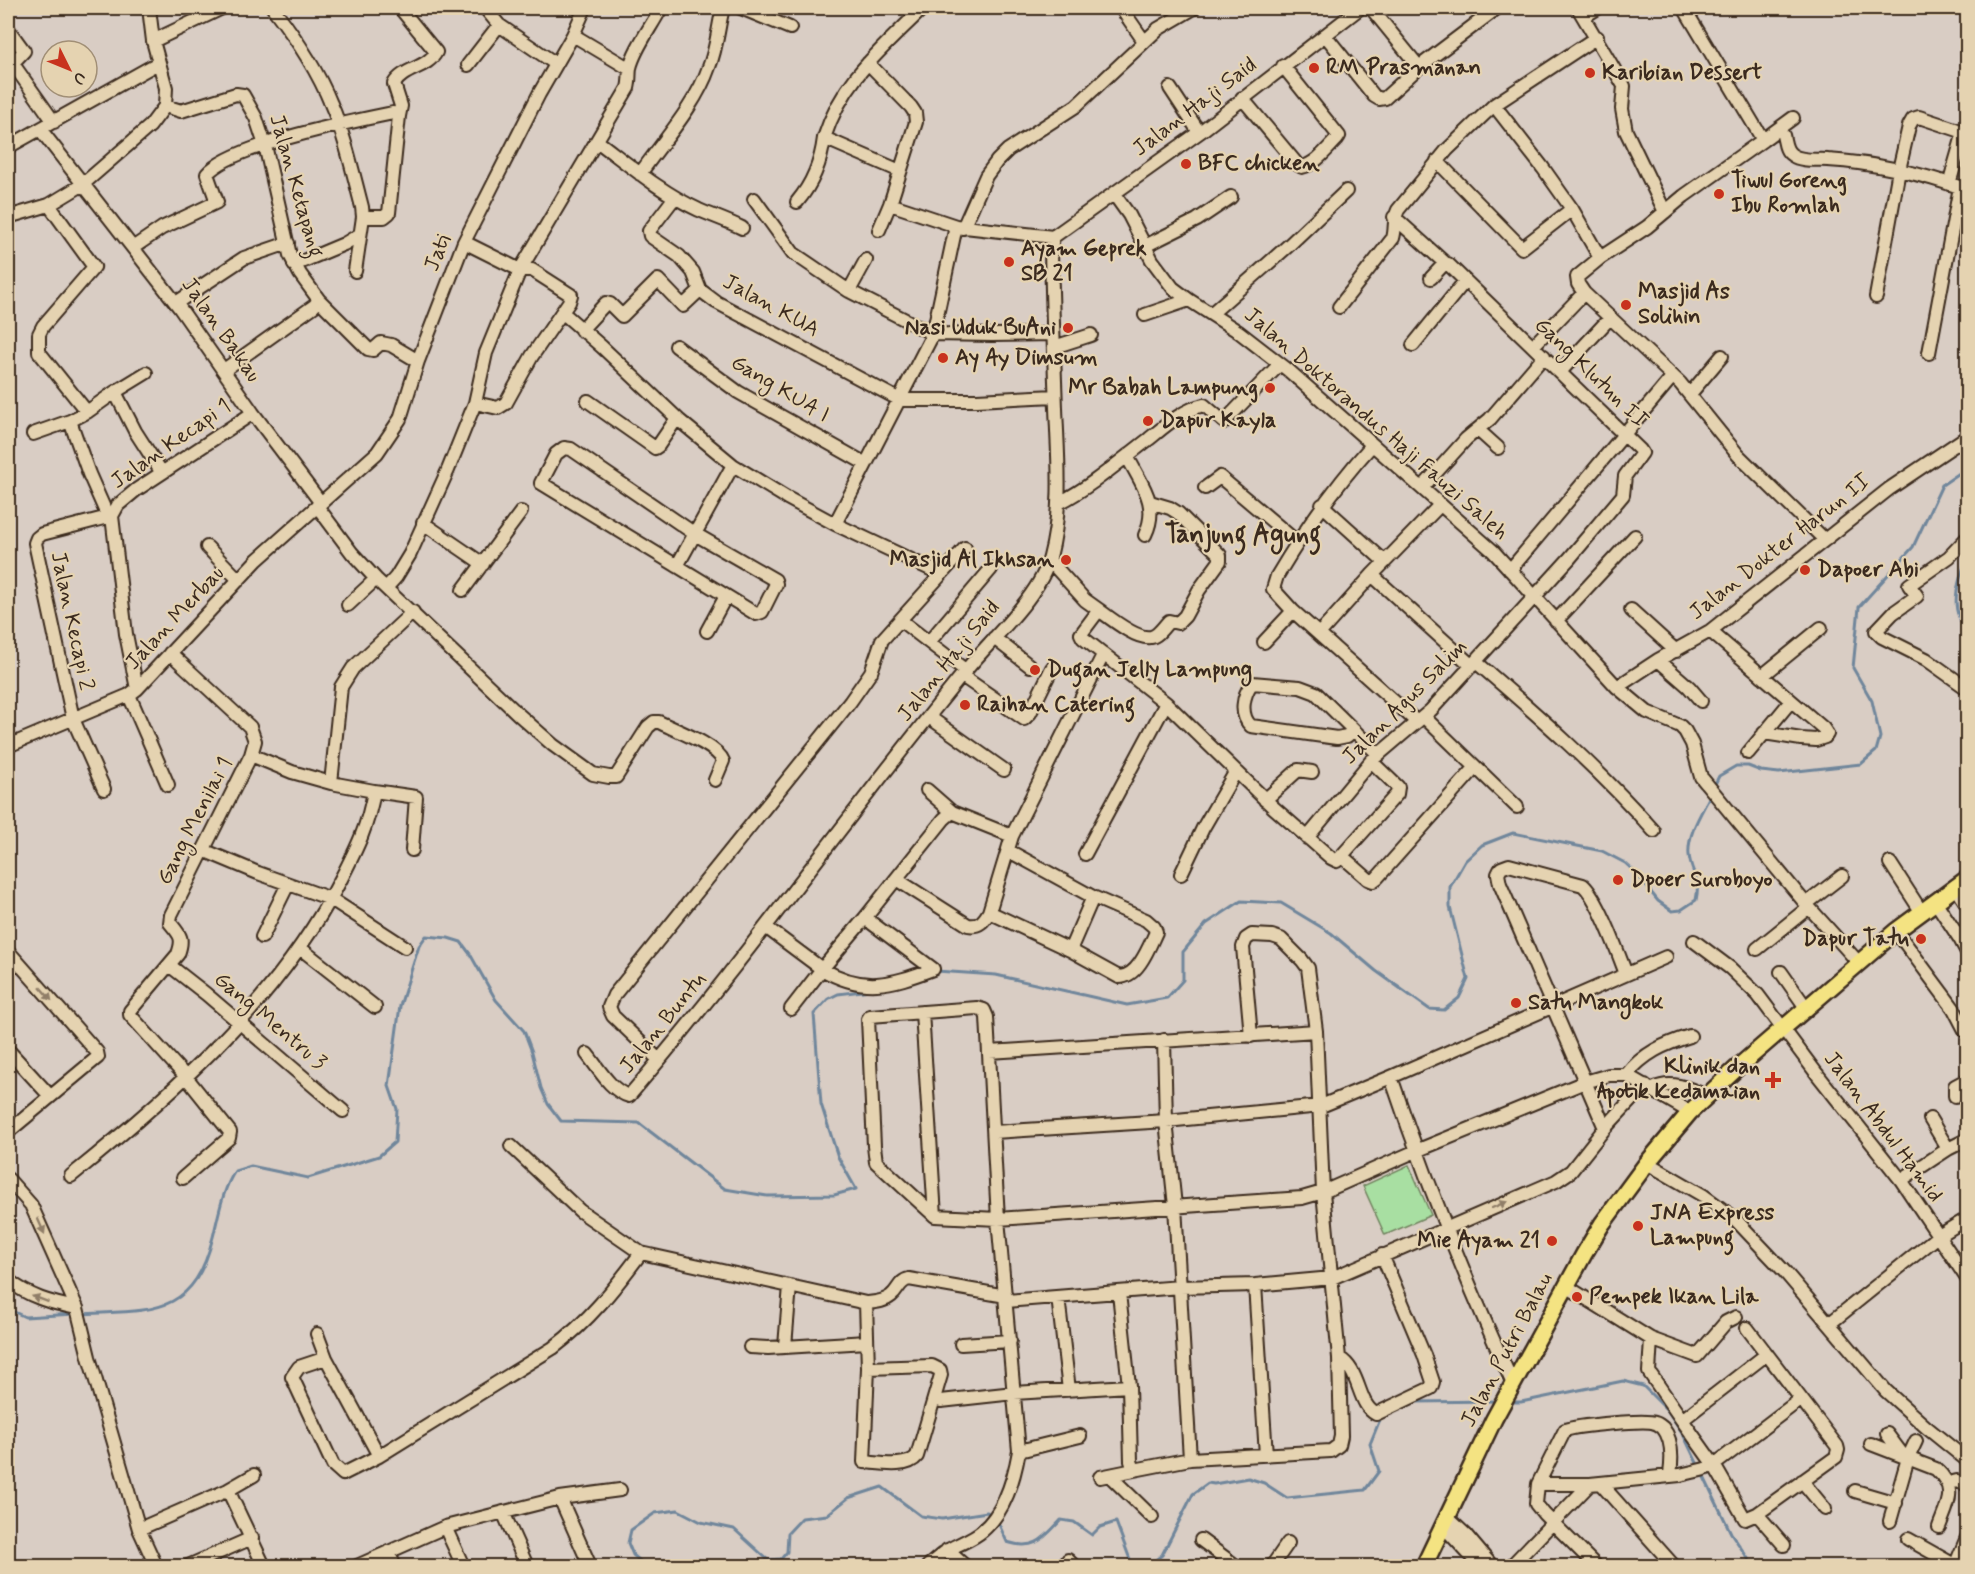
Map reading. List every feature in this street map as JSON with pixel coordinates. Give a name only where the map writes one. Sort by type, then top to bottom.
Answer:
[{"type":"main road","name":"Jalan Putri Balau","points":[[1424,1566],[1496,1415],[1566,1286],[1602,1224],[1647,1163],[1706,1096],[1896,931],[1961,882]]},
{"type":"street","points":[[8,218],[49,205],[82,185],[150,126],[165,106],[166,88],[153,41],[149,8]]},
{"type":"street","points":[[153,41],[222,8]]},
{"type":"street","points":[[273,8],[295,36],[320,79],[338,124],[360,197],[363,217],[354,271]]},
{"type":"street","points":[[363,217],[384,217],[390,213],[401,106],[394,89],[397,80],[433,58],[436,52],[400,8]]},
{"type":"street","points":[[485,8],[499,25],[556,63]]},
{"type":"street","name":"Jati","points":[[319,505],[377,453],[394,431],[418,361],[464,242],[585,8]]},
{"type":"street","points":[[387,587],[403,567],[448,470],[475,403],[486,353],[520,270],[627,88],[630,69],[661,8]]},
{"type":"street","points":[[640,174],[692,100],[707,73],[715,50],[723,8]]},
{"type":"street","points":[[741,8],[790,28]]},
{"type":"street","points":[[797,202],[809,187],[816,172],[832,114],[842,96],[855,77],[923,8]]},
{"type":"street","points":[[1120,8],[1144,41]]},
{"type":"street","points":[[835,524],[933,334],[959,227],[986,176],[1008,150],[1076,106],[1168,21],[1194,8]]},
{"type":"street","name":"Jalan Haji Said","points":[[766,928],[964,673],[1032,592],[1049,560],[1059,504],[1051,249],[1053,237],[1199,132],[1360,8]]},
{"type":"street","points":[[1371,8],[1419,67]]},
{"type":"street","points":[[1325,35],[1374,96],[1379,99],[1385,98],[1419,67],[1497,8]]},
{"type":"street","points":[[1598,8],[1581,12],[1624,86],[1622,110],[1626,131],[1665,212]]},
{"type":"street","points":[[1684,8],[1763,140]]},
{"type":"street","points":[[468,65],[499,25]]},
{"type":"street","points":[[8,29],[24,49],[24,53],[10,66],[54,122]]},
{"type":"street","points":[[573,35],[630,69]]},
{"type":"street","points":[[1339,307],[1393,238],[1395,218],[1409,195],[1437,161],[1494,105],[1597,37]]},
{"type":"street","points":[[8,146],[158,63]]},
{"type":"street","points":[[868,63],[915,114],[916,122],[890,204],[879,230]]},
{"type":"street","points":[[1242,98],[1297,164],[1302,167],[1308,166],[1317,159],[1339,136],[1283,66]]},
{"type":"street","points":[[1170,88],[1199,132]]},
{"type":"street","name":"Jalan Ketapang","points":[[165,106],[181,111],[236,94],[243,95],[256,118],[265,145],[294,265],[318,297],[368,349],[373,350],[381,343],[391,345],[418,361]]},
{"type":"street","points":[[1494,105],[1572,209],[1600,258]]},
{"type":"street","points":[[134,247],[162,228],[216,202],[208,177],[209,172],[233,158],[265,145],[338,124],[393,112],[399,116]]},
{"type":"street","points":[[1876,297],[1909,126],[1913,119],[1919,117],[1964,132],[1959,187],[1929,353]]},
{"type":"street","points":[[1793,118],[1577,277],[1578,284],[1584,293],[1690,394],[1738,455],[1825,540]]},
{"type":"street","name":"Jalan Bakau","points":[[40,129],[177,303],[352,554],[375,579],[387,587],[524,720],[570,759],[593,774],[616,777],[648,727],[654,722],[720,754],[723,761],[715,780]]},
{"type":"street","points":[[1783,135],[1786,148],[1800,159],[1829,160],[1899,170],[1959,187]]},
{"type":"street","points":[[824,138],[900,171]]},
{"type":"street","points":[[597,141],[675,197],[742,228]]},
{"type":"street","points":[[1437,161],[1522,248],[1572,209]]},
{"type":"street","points":[[1212,313],[1346,191]]},
{"type":"street","name":"Jalan Doktorandus Haji Fauzi Saleh","points":[[1114,194],[1129,216],[1152,260],[1173,288],[1239,332],[1280,364],[1493,551],[1617,687],[1647,712],[1680,726],[1685,731],[1692,744],[1701,777],[1808,906]]},
{"type":"street","name":"Jalan KUA","points":[[675,197],[649,231],[650,237],[679,256],[693,272],[700,290],[716,302],[900,400]]},
{"type":"street","points":[[1145,246],[1197,220],[1231,197]]},
{"type":"street","points":[[753,199],[793,253],[849,291],[933,334],[992,335],[1054,340],[1091,335]]},
{"type":"street","points":[[890,204],[959,227],[1053,237]]},
{"type":"street","points":[[49,205],[94,267],[43,326],[39,333],[39,352],[87,412]]},
{"type":"street","name":"Gang Klutun II","points":[[1395,218],[1465,281],[1642,451],[1625,476],[1623,495],[1534,597]]},
{"type":"street","points":[[294,265],[345,244],[359,235]]},
{"type":"street","points":[[464,242],[520,270],[532,270],[570,292],[570,299],[532,356],[503,406],[498,408],[475,403]]},
{"type":"street","points":[[177,303],[244,258],[288,243]]},
{"type":"street","points":[[849,291],[866,260]]},
{"type":"street","points":[[1431,278],[1445,263]]},
{"type":"street","points":[[581,330],[603,305],[610,303],[622,316],[658,280],[683,306],[700,290]]},
{"type":"street","points":[[1413,345],[1465,281]]},
{"type":"street","points":[[1533,346],[1584,293]]},
{"type":"street","points":[[224,370],[307,311],[318,297]]},
{"type":"street","points":[[1145,315],[1189,300]]},
{"type":"street","points":[[562,312],[677,418],[733,465],[835,524],[941,574]]},
{"type":"street","points":[[1560,372],[1610,318]]},
{"type":"street","name":"Gang KUA I","points":[[676,346],[738,392],[866,464]]},
{"type":"street","points":[[1422,488],[1466,439],[1490,419],[1544,356]]},
{"type":"street","points":[[1690,394],[1722,356]]},
{"type":"street","points":[[1059,504],[1081,491],[1195,407],[1204,405],[1224,422],[1280,364]]},
{"type":"street","points":[[33,434],[70,421],[87,412],[146,373]]},
{"type":"street","points":[[1510,570],[1672,376]]},
{"type":"street","points":[[115,392],[135,431],[162,473]]},
{"type":"street","points":[[900,400],[977,400],[1055,396]]},
{"type":"street","points":[[588,401],[655,448],[677,418]]},
{"type":"street","name":"Jalan Kecapi 1","points":[[168,785],[133,692],[110,516],[118,505],[162,473],[253,413]]},
{"type":"street","points":[[70,421],[89,474],[110,516]]},
{"type":"street","points":[[1478,430],[1498,448]]},
{"type":"street","name":"Jalan Dokter Harun II","points":[[1617,687],[1658,660],[1710,632],[1889,489],[1968,436]]},
{"type":"street","points":[[1372,445],[1343,477],[1297,542],[1273,585],[1275,593],[1517,807]]},
{"type":"street","points":[[564,448],[571,449],[695,534],[774,579],[776,584],[762,612],[756,614],[541,483],[556,454],[564,448]]},
{"type":"street","points":[[1126,456],[1150,502],[1151,519],[1145,535]]},
{"type":"street","points":[[677,566],[733,465]]},
{"type":"street","points":[[1205,488],[1221,477],[1297,542]]},
{"type":"street","points":[[1049,560],[1085,600],[1138,635],[1149,638],[1169,621],[1178,623],[1185,616],[1199,590],[1220,561],[1220,555],[1178,513],[1150,502]]},
{"type":"street","name":"Jalan Merbau","points":[[8,746],[133,692],[257,560],[319,505]]},
{"type":"street","points":[[1322,505],[1385,562]]},
{"type":"street","points":[[1319,634],[1440,505]]},
{"type":"street","points":[[463,590],[521,512]]},
{"type":"street","name":"Jalan Kecapi 2","points":[[73,719],[35,543],[42,534],[110,516]]},
{"type":"street","points":[[423,523],[483,564]]},
{"type":"street","points":[[1556,621],[1635,536]]},
{"type":"street","points":[[1968,537],[1949,557],[1909,585],[1917,596],[1893,613],[1876,631],[1882,637],[1926,659],[1968,689]]},
{"type":"street","points":[[207,547],[239,580]]},
{"type":"street","points":[[659,1060],[613,1016],[609,1007],[614,995],[850,702],[871,672],[882,640],[965,548]]},
{"type":"street","points":[[930,642],[991,569]]},
{"type":"street","points":[[1372,575],[1578,754],[1632,806],[1654,831]]},
{"type":"street","points":[[348,605],[375,579]]},
{"type":"street","points":[[707,631],[726,596]]},
{"type":"street","name":"Jalan Agus Salim","points":[[1307,838],[1374,757],[1420,720],[1534,597]]},
{"type":"street","points":[[1099,610],[1081,634],[1083,638],[1167,703],[1265,800],[1307,838],[1337,861],[1343,857],[1397,794],[1398,787],[1353,730],[1343,718],[1310,690],[1252,683],[1243,708],[1246,721],[1251,726],[1337,738],[1347,736],[1353,730]]},
{"type":"street","points":[[1631,610],[1676,651]]},
{"type":"street","points":[[1264,642],[1293,611]]},
{"type":"street","points":[[331,783],[341,687],[353,668],[413,612]]},
{"type":"street","points":[[900,620],[1023,719],[1030,713],[1052,668]]},
{"type":"street","points":[[1762,676],[1821,628]]},
{"type":"street","points":[[1710,632],[1827,734],[1816,740],[1764,733]]},
{"type":"street","points":[[994,638],[1030,666]]},
{"type":"street","name":"Gang Menilai 1","points":[[170,653],[250,728],[255,741],[251,755],[171,915],[170,923],[181,936],[182,944],[178,954],[130,1011],[133,1019],[186,1077]]},
{"type":"street","points":[[896,879],[968,926],[982,922],[989,912],[1012,836],[1103,655]]},
{"type":"street","points":[[1658,660],[1689,687],[1701,701]]},
{"type":"street","points":[[1748,753],[1791,701]]},
{"type":"street","points":[[1085,854],[1167,703]]},
{"type":"street","points":[[930,717],[1004,770]]},
{"type":"street","points":[[73,719],[104,789]]},
{"type":"street","points":[[251,755],[292,772],[331,783],[412,795],[416,798],[412,850]]},
{"type":"street","points":[[1343,857],[1373,881],[1475,768]]},
{"type":"street","points":[[1265,800],[1298,770],[1312,772]]},
{"type":"street","points":[[1181,874],[1203,828],[1236,771]]},
{"type":"street","points":[[71,1176],[186,1077],[239,1022],[300,948],[331,899],[364,834],[374,790]]},
{"type":"street","points":[[927,790],[952,812],[1012,836]]},
{"type":"street","points":[[791,1010],[946,816],[952,812]]},
{"type":"street","points":[[203,850],[331,899],[405,947]]},
{"type":"street","points":[[989,912],[1070,950],[1119,977],[1126,977],[1133,972],[1156,932],[1146,920],[1094,897],[1009,851]]},
{"type":"street","points":[[1890,863],[1921,911]]},
{"type":"street","points":[[1605,1128],[1500,884],[1498,874],[1505,866],[1577,882],[1587,888],[1626,974]]},
{"type":"street","points":[[1757,949],[1842,876]]},
{"type":"street","points":[[1961,882],[1968,906]]},
{"type":"street","points":[[262,937],[288,884]]},
{"type":"street","points":[[1070,950],[1094,897]]},
{"type":"street","points":[[1935,901],[1968,954]]},
{"type":"street","points":[[1808,906],[1859,963]]},
{"type":"street","points":[[766,928],[822,969],[852,983],[884,985],[933,969],[865,918]]},
{"type":"street","name":"Jalan Buntu","points":[[587,1054],[610,1084],[623,1095],[629,1096],[766,928]]},
{"type":"street","points":[[1896,931],[1954,1009],[1966,1032]]},
{"type":"street","points":[[1152,1517],[1105,1476],[1190,1459],[1330,1451],[1339,1445],[1341,1436],[1339,1358],[1323,1192],[1316,1031],[1308,969],[1281,939],[1272,936],[1252,935],[1246,939],[1243,947],[1251,1036]]},
{"type":"street","name":"Jalan Abdul Hamid","points":[[1694,941],[1730,968],[1758,995],[1816,1074],[1901,1180],[1937,1237],[1968,1280]]},
{"type":"street","points":[[300,948],[375,1007]]},
{"type":"street","points":[[8,951],[97,1052],[98,1057],[95,1062],[8,1132]]},
{"type":"street","points":[[994,1132],[1166,1121],[1321,1106],[1666,957]]},
{"type":"street","name":"Gang Mentru 3","points":[[169,965],[343,1111]]},
{"type":"street","points":[[1781,972],[1807,1009]]},
{"type":"street","points":[[928,1566],[947,1550],[982,1531],[994,1518],[1015,1470],[1018,1451],[1007,1298],[998,1219],[987,1017],[984,1010],[977,1008],[871,1016],[869,1018],[876,1162],[935,1216],[998,1219],[1302,1198],[1323,1192],[1416,1151],[1586,1082],[1609,1076],[1626,1075],[1690,1112]]},
{"type":"street","points":[[922,1012],[935,1216]]},
{"type":"street","points":[[989,1053],[1316,1031]]},
{"type":"street","points":[[1626,1075],[1645,1055],[1668,1043],[1690,1036]]},
{"type":"street","points":[[1164,1040],[1166,1121],[1175,1206],[1190,1459]]},
{"type":"street","points":[[8,1050],[50,1096]]},
{"type":"street","points":[[183,1178],[231,1134],[186,1077]]},
{"type":"street","points":[[1391,1077],[1445,1228],[1513,1384]]},
{"type":"street","points":[[1955,1096],[1955,1086],[1968,1079]]},
{"type":"street","points":[[511,1146],[580,1211],[641,1253],[866,1303],[883,1301],[891,1297],[900,1283],[909,1279],[1007,1298],[1058,1297],[1332,1278],[1556,1181],[1571,1171],[1605,1128],[1649,1087],[1669,1084],[1688,1088],[1706,1096]]},
{"type":"street","points":[[1930,1119],[1948,1149]]},
{"type":"street","points":[[1901,1180],[1948,1149],[1968,1139]]},
{"type":"street","points":[[1647,1163],[1704,1196],[1734,1218],[1785,1272],[1886,1391],[1926,1428],[1968,1461]]},
{"type":"street","points":[[8,1179],[32,1205],[78,1310],[139,1529],[156,1566]]},
{"type":"street","points":[[1829,1324],[1937,1237],[1968,1218]]},
{"type":"street","points":[[326,1358],[299,1367],[292,1377],[333,1465],[343,1474],[379,1456],[571,1335],[608,1298],[641,1253]]},
{"type":"street","points":[[1339,1358],[1347,1362],[1367,1407],[1376,1414],[1431,1388],[1433,1382],[1424,1355],[1382,1255]]},
{"type":"street","points":[[8,1280],[20,1290],[34,1297],[78,1310]]},
{"type":"street","points":[[1255,1285],[1266,1455]]},
{"type":"street","points":[[785,1346],[790,1286]]},
{"type":"street","points":[[1566,1286],[1651,1339],[1697,1356],[1726,1323],[1736,1317]]},
{"type":"street","points":[[1119,1293],[1129,1386],[1131,1461],[1134,1470]]},
{"type":"street","points":[[1058,1297],[1069,1390]]},
{"type":"street","points":[[866,1303],[868,1368],[864,1462],[904,1464],[916,1455],[938,1384],[940,1370],[932,1366],[868,1368]]},
{"type":"street","points":[[1651,1339],[1649,1372],[1743,1518],[1749,1518],[1836,1457],[1838,1450],[1747,1328]]},
{"type":"street","points":[[317,1334],[326,1358],[379,1456]]},
{"type":"street","points":[[961,1344],[1010,1341]]},
{"type":"street","points":[[750,1347],[867,1342]]},
{"type":"street","points":[[1682,1420],[1767,1354]]},
{"type":"street","points":[[940,1401],[1014,1393],[1129,1386]]},
{"type":"street","points":[[1538,1484],[1595,1483],[1675,1474],[1710,1467],[1801,1399]]},
{"type":"street","points":[[1596,1566],[1536,1504],[1538,1484],[1565,1430],[1656,1423],[1665,1430],[1675,1474]]},
{"type":"street","points":[[1887,1434],[1905,1456]]},
{"type":"street","points":[[1018,1451],[1080,1436]]},
{"type":"street","points":[[1890,1521],[1905,1456],[1916,1441]]},
{"type":"street","points":[[1872,1444],[1936,1469],[1958,1483]]},
{"type":"street","points":[[1939,1527],[1950,1493],[1968,1469]]},
{"type":"street","points":[[139,1529],[228,1490],[254,1475]]},
{"type":"street","points":[[1802,1481],[1826,1509]]},
{"type":"street","points":[[1510,1566],[1595,1483]]},
{"type":"street","points":[[1595,1483],[1671,1565]]},
{"type":"street","points":[[228,1490],[264,1566]]},
{"type":"street","points":[[357,1566],[445,1527],[560,1498],[620,1490]]},
{"type":"street","points":[[1855,1491],[1896,1503]]},
{"type":"street","points":[[560,1498],[590,1566]]},
{"type":"street","points":[[503,1512],[527,1566]]},
{"type":"street","points":[[1757,1514],[1784,1545]]},
{"type":"street","points":[[1446,1522],[1480,1566]]},
{"type":"street","points":[[1446,1522],[1466,1534],[1492,1566]]},
{"type":"street","points":[[445,1527],[463,1566]]},
{"type":"street","points":[[1908,1539],[1955,1566],[1967,1537]]},
{"type":"street","points":[[188,1566],[252,1538]]},
{"type":"street","points":[[1201,1540],[1236,1566]]},
{"type":"street","points":[[1272,1566],[1288,1543]]},
{"type":"street","points":[[947,1550],[966,1566]]},
{"type":"street","points":[[388,1553],[395,1566]]},
{"type":"green space","points":[[1409,1165],[1431,1215],[1385,1235],[1363,1186]]},
{"type":"waterway","points":[[1713,788],[1719,776],[1736,766],[1748,766],[1761,771],[1779,773],[1861,764],[1876,751],[1880,737],[1872,701],[1853,668],[1859,607],[1913,547],[1942,485],[1961,472],[1968,472]]},
{"type":"waterway","points":[[1968,557],[1961,574],[1956,604],[1962,622],[1968,629]]},
{"type":"waterway","points":[[936,971],[996,975],[1127,1005],[1167,998],[1183,980],[1183,952],[1206,924],[1241,901],[1281,903],[1331,933],[1376,971],[1429,1009],[1444,1010],[1459,998],[1468,979],[1450,907],[1450,887],[1465,861],[1482,845],[1513,833],[1602,851],[1625,863],[1658,901],[1672,911],[1681,910],[1696,900],[1697,881],[1690,861],[1690,839],[1711,794]]},
{"type":"waterway","points":[[81,1314],[148,1309],[181,1296],[194,1283],[204,1263],[224,1195],[235,1171],[251,1166],[308,1178],[379,1156],[395,1142],[397,1109],[389,1086],[400,1006],[419,946],[426,936],[461,942],[470,954],[496,1000],[524,1031],[541,1088],[548,1104],[561,1121],[639,1123],[725,1189],[767,1196],[834,1195],[856,1189],[838,1157],[821,1104],[814,1014],[828,999],[838,994],[887,988]]},
{"type":"waterway","points":[[8,1309],[25,1317],[74,1314]]},
{"type":"waterway","points":[[1509,1402],[1521,1402],[1623,1381],[1643,1386],[1667,1410],[1683,1434],[1699,1467]]},
{"type":"waterway","points":[[1414,1402],[1497,1401]]},
{"type":"waterway","points":[[997,1520],[1007,1542],[1025,1545],[1038,1542],[1061,1520],[1074,1522],[1092,1535],[1100,1527],[1116,1522],[1131,1562],[1148,1566],[1162,1555],[1193,1494],[1208,1483],[1248,1478],[1264,1483],[1287,1498],[1365,1490],[1379,1471],[1370,1444],[1381,1417]]},
{"type":"waterway","points":[[1702,1473],[1731,1533],[1753,1566]]},
{"type":"waterway","points":[[646,1566],[633,1555],[628,1543],[631,1530],[655,1513],[678,1510],[701,1522],[734,1529],[768,1560],[781,1559],[787,1552],[788,1533],[802,1518],[827,1515],[848,1498],[882,1487],[921,1516],[942,1519],[987,1512],[993,1516]]},
{"type":"place","name":"RM Prasmanan","points":[[1314,68]]},
{"type":"place","name":"Karibian Dessert","points":[[1590,73]]},
{"type":"place","name":"BFC chicken","points":[[1186,164]]},
{"type":"place","name":"Tiwul Goreng Ibu Romlah","points":[[1719,194]]},
{"type":"place","name":"Ayam Geprek SB 21","points":[[1009,262]]},
{"type":"place","name":"Masjid As Solihin","points":[[1626,305]]},
{"type":"place","name":"Nasi Uduk BuAni","points":[[1068,328]]},
{"type":"place","name":"Ay Ay Dimsum","points":[[943,358]]},
{"type":"place","name":"Mr Babah Lampung","points":[[1270,388]]},
{"type":"place","name":"Dapur Kayla","points":[[1148,421]]},
{"type":"place","name":"Masjid Al Ikhsan","points":[[1066,560]]},
{"type":"place","name":"Dapoer Abi","points":[[1805,570]]},
{"type":"place","name":"Dugan Jelly Lampung","points":[[1035,670]]},
{"type":"place","name":"Raihan Catering","points":[[965,705]]},
{"type":"place","name":"Dpoer Suroboyo","points":[[1618,880]]},
{"type":"place","name":"Dapur Tatu","points":[[1921,939]]},
{"type":"place","name":"Satu Mangkok","points":[[1516,1003]]},
{"type":"place","name":"Klinik dan Apotik Kedamaian","points":[[1773,1080]]},
{"type":"place","name":"JNA Express Lampung","points":[[1638,1226]]},
{"type":"place","name":"Mie Ayam 21","points":[[1552,1241]]},
{"type":"place","name":"Pempek Ikan Lila","points":[[1577,1297]]},
{"type":"district","name":"Tanjung Agung","points":[[1243,535]]}]
